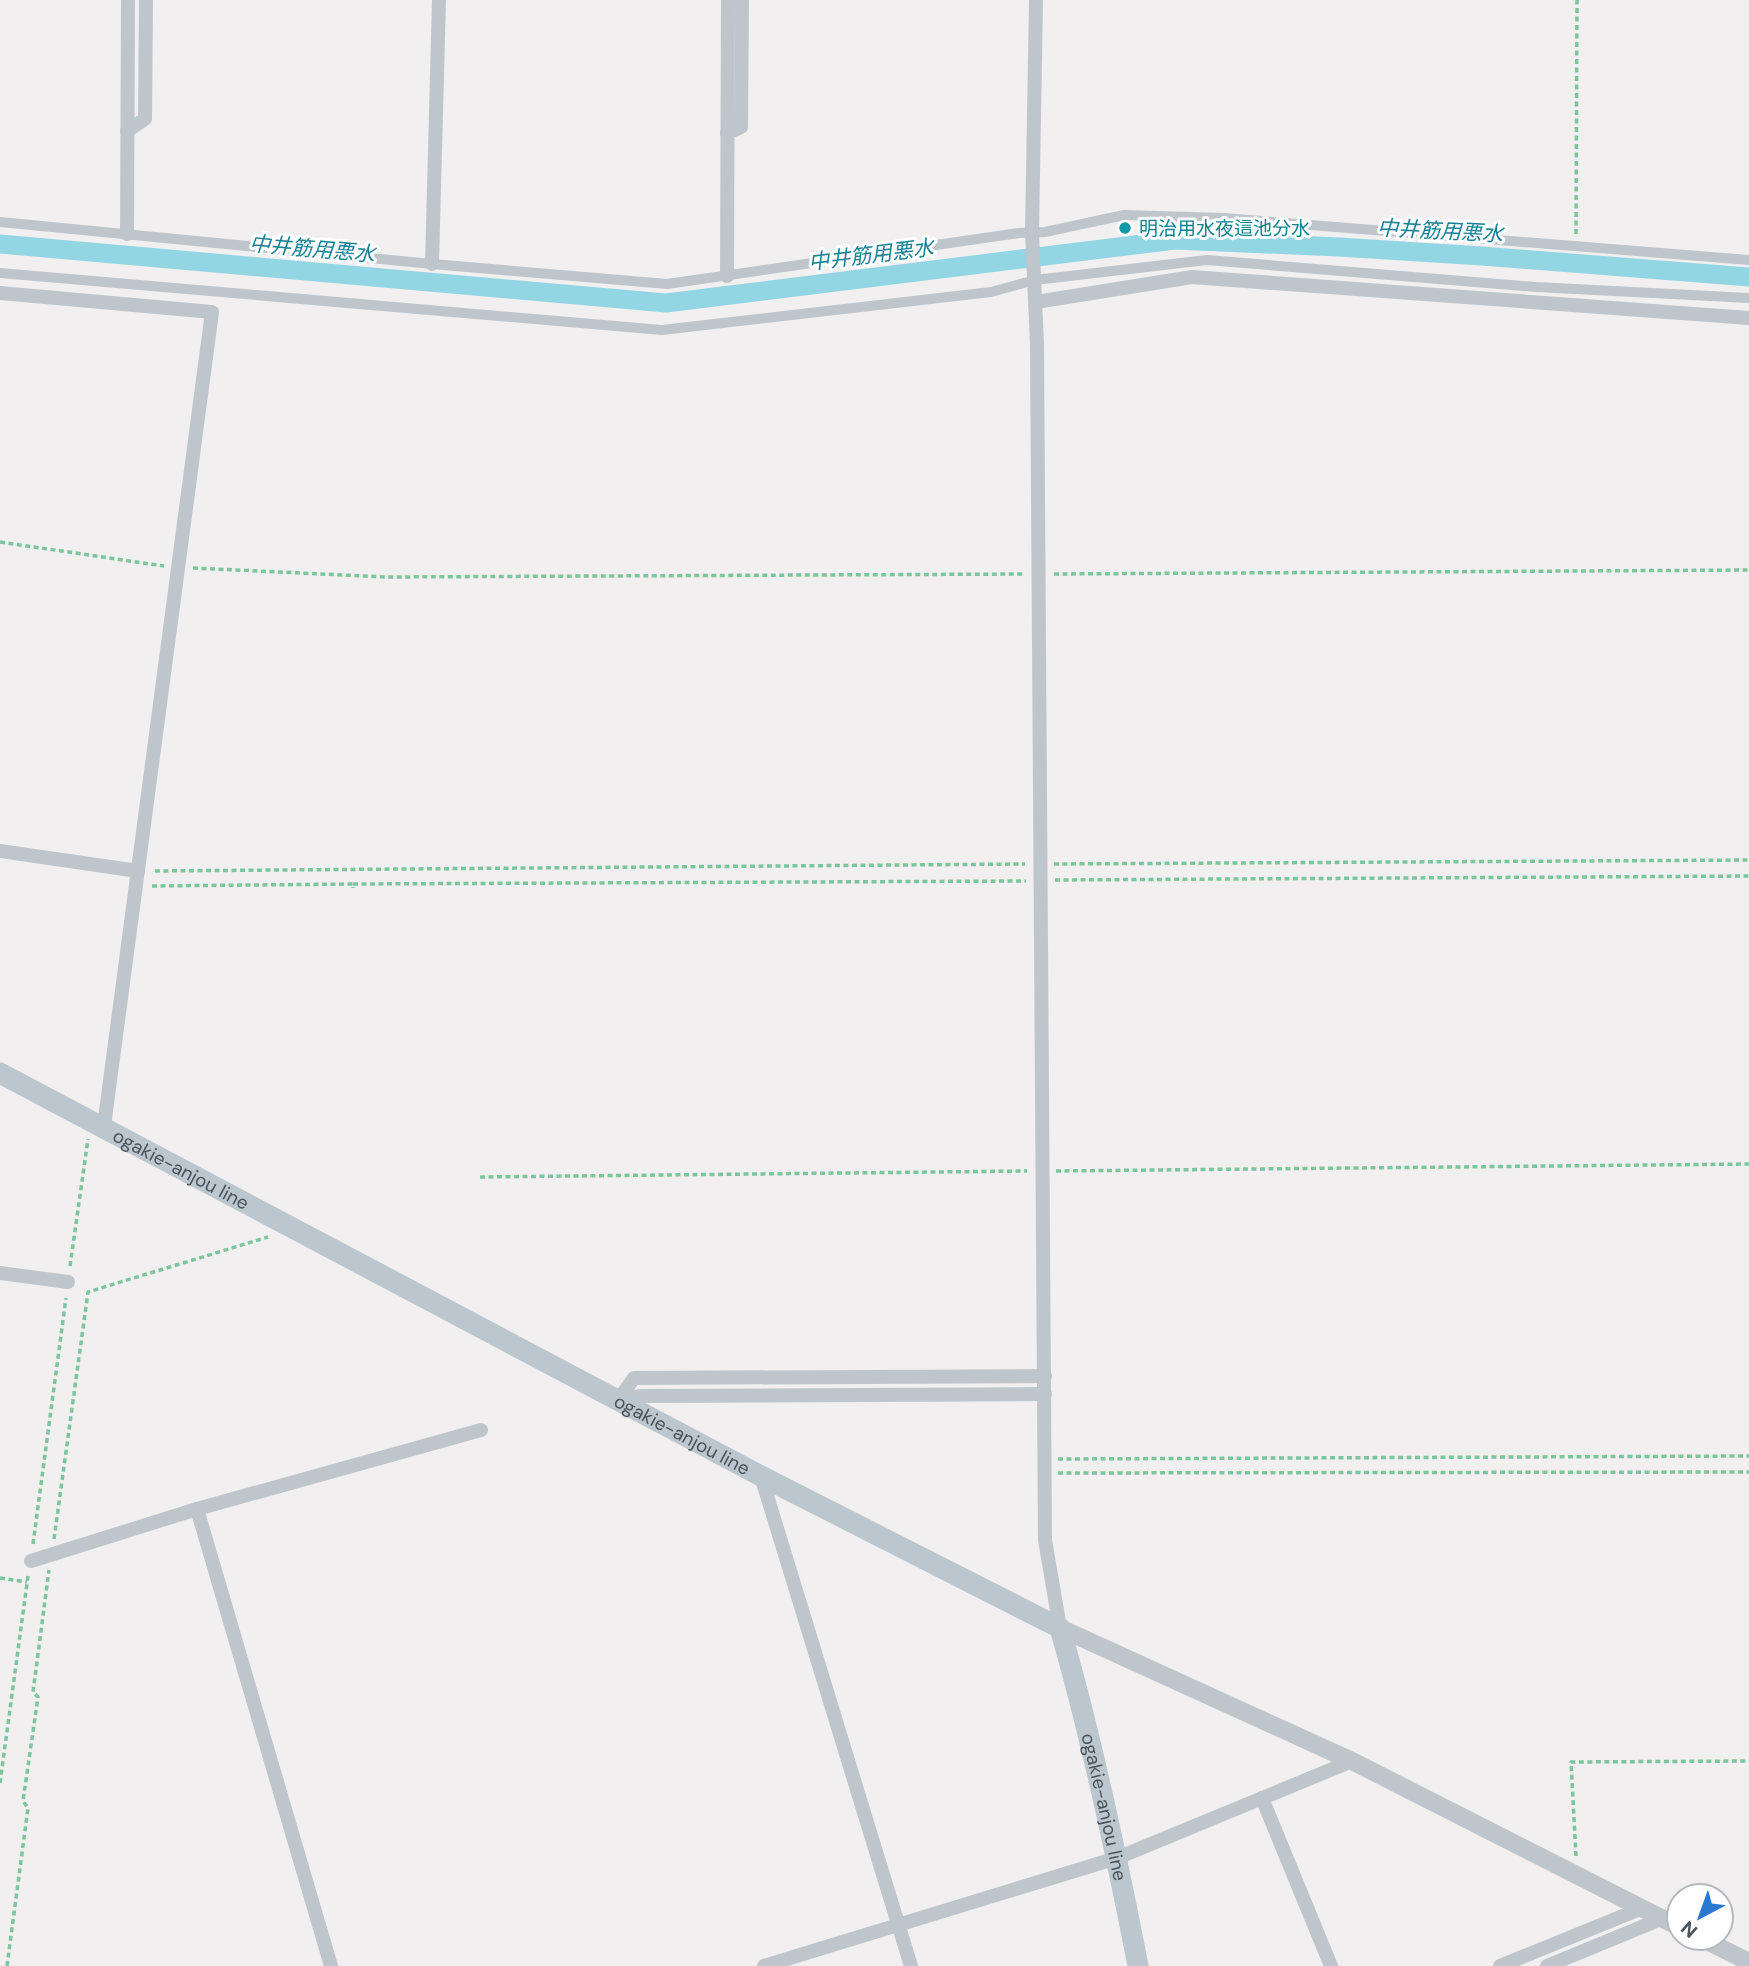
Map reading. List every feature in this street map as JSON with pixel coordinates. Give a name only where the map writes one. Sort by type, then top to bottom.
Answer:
[{"type":"main road","name":"ogakie-anjou line","points":[[0,1073],[761,1476],[1060,1628],[1082,1703],[1138,1966]]},
{"type":"street","points":[[127,234],[128,0]]},
{"type":"street","points":[[127,131],[145,119],[146,0]]},
{"type":"street","points":[[432,264],[439,0]]},
{"type":"street","points":[[727,276],[728,0]]},
{"type":"street","points":[[727,133],[741,127],[742,0]]},
{"type":"street","points":[[1036,0],[1032,239],[1036,302],[1039,574],[1045,1540],[1060,1628],[1352,1761],[1665,1921]]},
{"type":"street","points":[[0,222],[667,284],[1032,239],[1045,232],[1124,215],[1224,218],[1749,260]]},
{"type":"street","points":[[0,273],[662,330],[991,292],[1035,277],[1207,260],[1536,287],[1749,298]]},
{"type":"street","points":[[1036,302],[1192,277],[1749,318]]},
{"type":"street","points":[[0,293],[212,312],[137,879],[97,1123]]},
{"type":"street","points":[[0,851],[137,879]]},
{"type":"street","points":[[0,1273],[68,1282]]},
{"type":"street","points":[[618,1399],[634,1378],[1045,1376]]},
{"type":"street","points":[[618,1399],[642,1396],[1045,1394]]},
{"type":"street","points":[[31,1561],[197,1509],[481,1430]]},
{"type":"street","points":[[761,1476],[911,1966]]},
{"type":"street","points":[[197,1509],[331,1966]]},
{"type":"street","points":[[764,1966],[1117,1858],[1352,1761]]},
{"type":"street","points":[[1262,1798],[1331,1966]]},
{"type":"street","points":[[1500,1966],[1640,1909]]},
{"type":"street","points":[[1547,1966],[1661,1919]]},
{"type":"street","points":[[1729,1952],[1749,1962]]},
{"type":"path","points":[[1576,247],[1577,0]]},
{"type":"path","points":[[0,542],[177,568],[386,577],[1749,570]]},
{"type":"path","points":[[137,879],[1041,864],[1749,860]]},
{"type":"path","points":[[137,879],[353,884],[353,888]]},
{"type":"path","points":[[0,1783],[68,1282],[97,1123]]},
{"type":"path","points":[[480,1177],[1749,1164]]},
{"type":"path","points":[[1045,1466],[1749,1456]]},
{"type":"path","points":[[1045,1466],[1749,1472]]},
{"type":"path","points":[[0,1578],[27,1582]]},
{"type":"path","points":[[1577,1876],[1571,1762],[1749,1761]]},
{"type":"waterway","name":"中井筋用悪水","points":[[0,244],[666,303],[1175,240],[1482,256],[1749,277]]},
{"type":"place","name":"明治用水夜這池分水","points":[[1125,228]]}]
